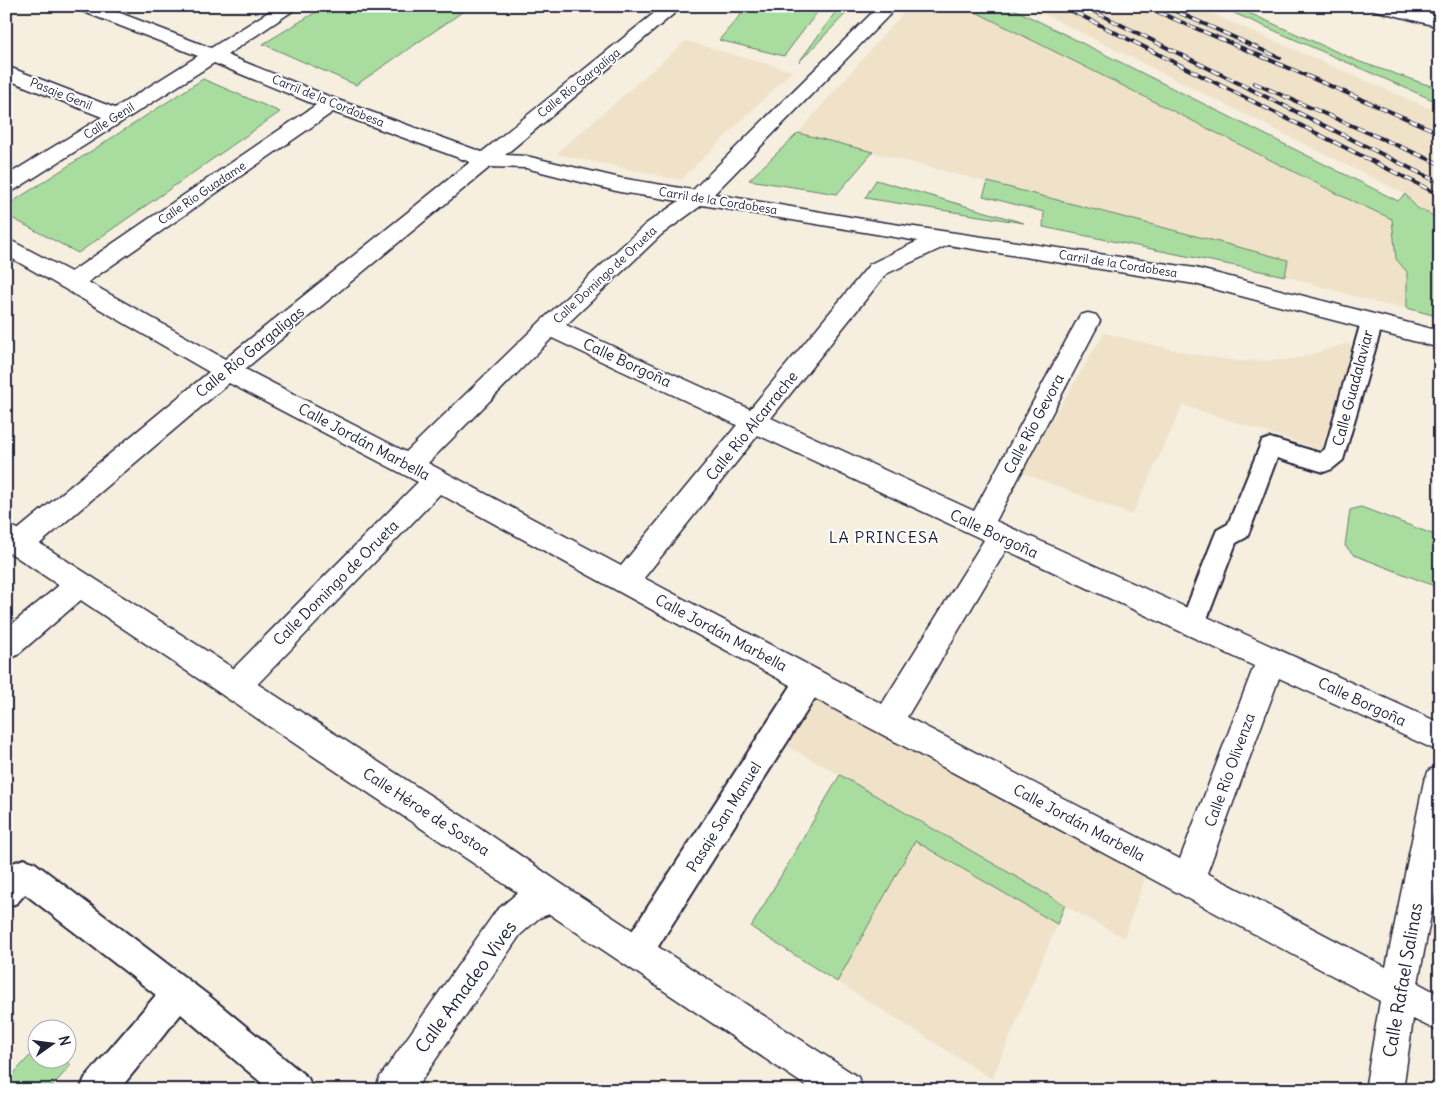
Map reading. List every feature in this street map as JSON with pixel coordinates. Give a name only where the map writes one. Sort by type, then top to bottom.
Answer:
[{"type":"street","name":"Carril de la Cordobesa","points":[[86,6],[212,54],[331,104],[484,160],[526,162],[620,185],[880,229],[945,237],[1195,276],[1440,340]]},
{"type":"street","name":"Calle Genil","points":[[6,186],[212,54],[291,6]]},
{"type":"street","name":"Calle Río Gargaliga","points":[[484,160],[674,6]]},
{"type":"street","name":"Calle Domingo de Orueta","points":[[410,465],[549,327],[654,228],[698,198],[889,6]]},
{"type":"street","points":[[1380,6],[1440,22]]},
{"type":"street","name":"Pasaje Genil","points":[[6,72],[117,116]]},
{"type":"street","name":"Calle Río Guadame","points":[[73,281],[331,104]]},
{"type":"street","name":"Calle Río Gargaligas","points":[[13,541],[227,371],[484,160]]},
{"type":"street","points":[[878,269],[880,229]]},
{"type":"street","name":"Calle Río Alcarrache","points":[[625,581],[878,269],[945,237]]},
{"type":"street","name":"Calle Jordán Marbella","points":[[6,245],[73,281],[227,371],[410,465],[810,681],[1440,1014]]},
{"type":"street","name":"Calle Río Gevora","points":[[888,721],[990,532],[1088,321]]},
{"type":"street","name":"Calle Guadalaviar","points":[[1193,624],[1226,538],[1238,530],[1270,447],[1324,464],[1335,454],[1372,322]]},
{"type":"street","name":"Calle Borgoña","points":[[549,327],[1440,738]]},
{"type":"street","name":"Calle Domingo de Orueta","points":[[235,687],[438,480]]},
{"type":"street","name":"Calle Héroe de Sostoa","points":[[13,541],[464,836],[551,897],[845,1090]]},
{"type":"street","points":[[6,647],[79,585]]},
{"type":"street","name":"Calle Río Olivenza","points":[[1188,881],[1271,660]]},
{"type":"street","name":"Pasaje San Manuel","points":[[636,953],[810,681]]},
{"type":"street","name":"Calle Rafael Salinas","points":[[1384,1090],[1399,992],[1440,782]]},
{"type":"street","points":[[6,892],[24,874],[188,999],[296,1090]]},
{"type":"street","name":"Calle Amadeo Vives","points":[[393,1090],[508,923],[528,906],[551,897]]},
{"type":"street","points":[[98,1090],[188,999]]},
{"type":"shaded area","points":[[909,6],[964,6],[1346,198],[1392,219],[1396,259],[1407,272],[1407,308],[1381,304],[1285,276],[1287,260],[798,133]]},
{"type":"shaded area","points":[[1028,6],[1194,6],[1440,113],[1440,219],[1417,208],[1405,194]]},
{"type":"shaded area","points":[[686,41],[792,71],[681,180],[556,154]]},
{"type":"shaded area","points":[[1104,333],[1191,354],[1237,361],[1284,360],[1304,357],[1347,343],[1354,348],[1321,450],[1183,405],[1132,515],[1021,472]]},
{"type":"shaded area","points":[[816,697],[1146,875],[1124,938],[1065,906],[992,1079],[751,927],[840,775],[787,746]]},
{"type":"green space","points":[[326,6],[471,6],[356,85],[263,44]]},
{"type":"green space","points":[[748,6],[822,6],[784,56],[719,40]]},
{"type":"green space","points":[[840,6],[853,6],[799,62]]},
{"type":"green space","points":[[964,6],[1008,6],[1398,201],[1405,194],[1417,208],[1440,219],[1440,317],[1407,308],[1407,272],[1396,259],[1392,219],[1346,198]]},
{"type":"green space","points":[[1218,6],[1233,6],[1360,62],[1440,89],[1440,103]]},
{"type":"green space","points":[[203,79],[280,112],[78,253],[6,215],[6,206]]},
{"type":"green space","points":[[798,133],[873,152],[837,194],[749,180]]},
{"type":"green space","points":[[876,180],[1024,223],[865,198]]},
{"type":"green space","points":[[988,182],[1288,260],[1285,276],[1043,227],[1044,212],[983,196]]},
{"type":"green space","points":[[1361,507],[1440,537],[1440,586],[1437,587],[1354,555],[1345,546],[1350,510]]},
{"type":"green space","points":[[840,775],[1065,905],[1057,924],[915,841],[837,982],[751,927]]},
{"type":"green space","points":[[28,1058],[28,1068],[68,1068],[49,1090],[6,1090],[6,1082]]},
{"type":"railway","points":[[1062,6],[1440,195]]},
{"type":"railway","points":[[1083,6],[1440,183]]},
{"type":"railway","points":[[1144,6],[1440,133]]},
{"type":"railway","points":[[1164,6],[1280,58]]},
{"type":"railway","points":[[1254,83],[1440,164]]},
{"type":"district","name":"LA PRINCESA","points":[[884,537]]}]
